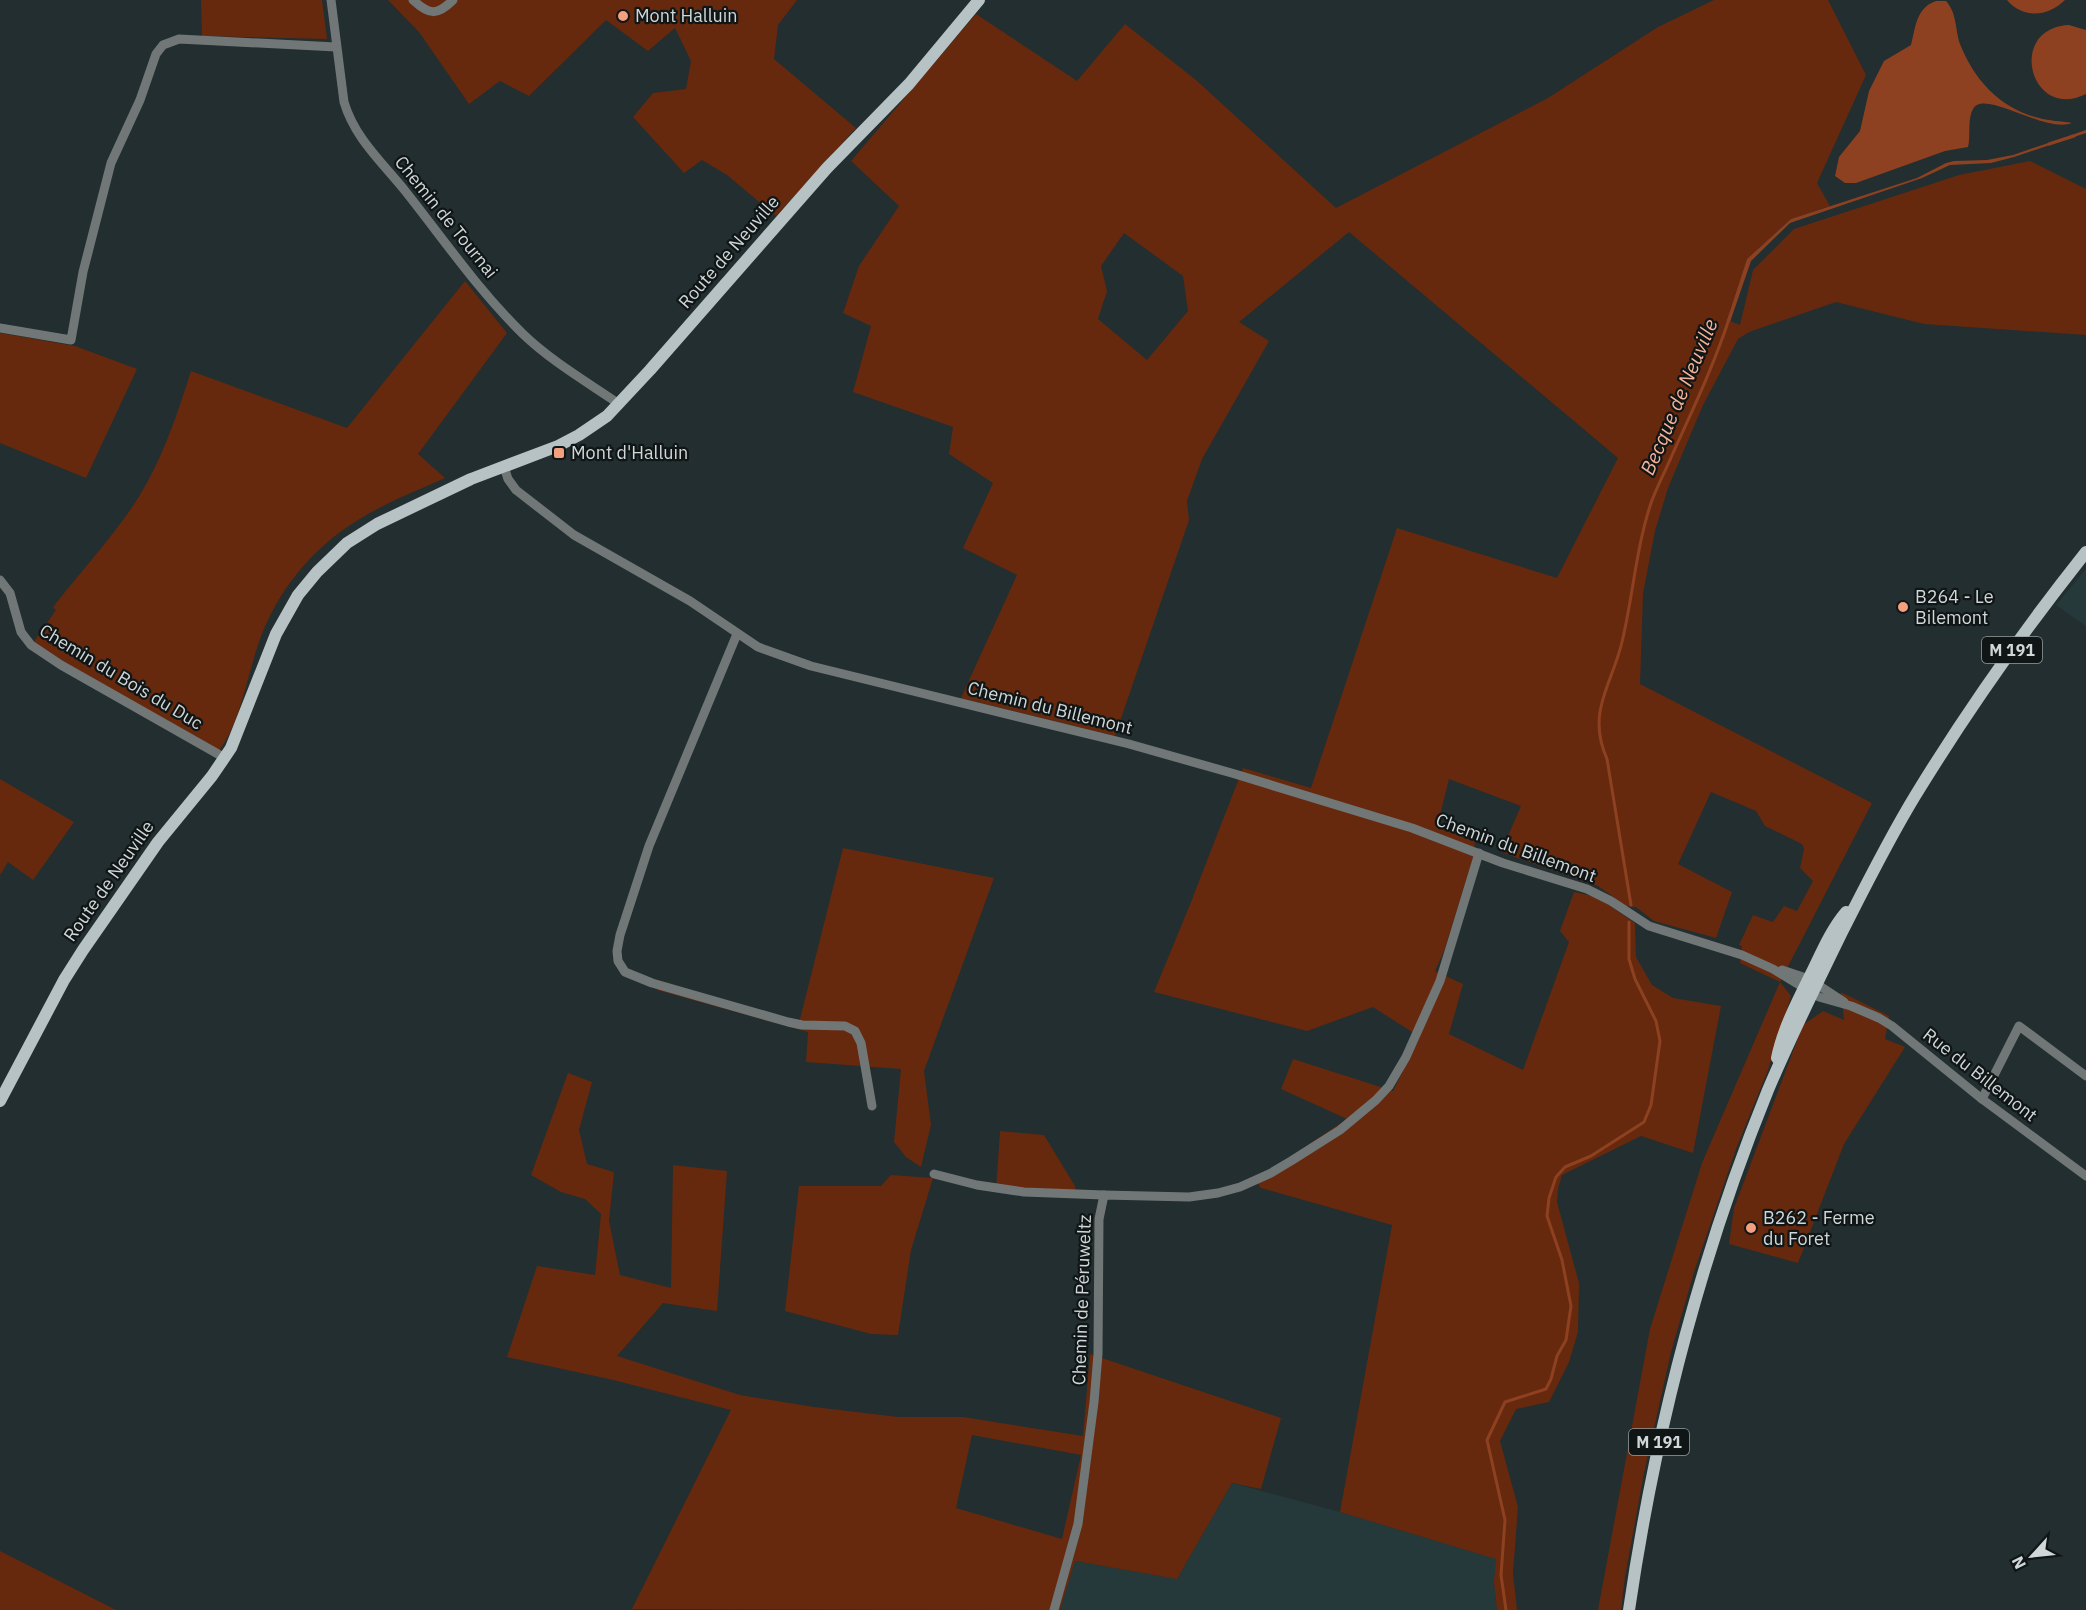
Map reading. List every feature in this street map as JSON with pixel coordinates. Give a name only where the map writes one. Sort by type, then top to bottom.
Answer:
[{"type":"main road","name":"Route de Neuville","points":[[0,1101],[64,980],[83,950],[158,842],[225,758],[242,725],[254,687],[255,674],[278,616],[293,590],[323,554],[350,532],[381,513],[438,488],[471,479],[570,440],[599,422],[619,404],[827,168],[920,73],[980,0]]},
{"type":"main road","name":"M 191","points":[[1629,1610],[1650,1484],[1681,1348],[1725,1204],[1810,986],[1914,797],[1983,690],[2037,614],[2086,552]]},
{"type":"street","name":"Chemin de Tournai","points":[[331,0],[344,102],[353,125],[364,142],[406,192],[443,242],[524,334],[619,404]]},
{"type":"street","points":[[413,0],[424,9],[434,12],[443,9],[453,0]]},
{"type":"street","points":[[0,328],[71,340],[83,272],[111,163],[140,100],[156,54],[163,45],[179,39],[336,47]]},
{"type":"street","name":"Chemin du Billemont","points":[[504,466],[516,490],[566,530],[690,601],[764,651],[797,662],[1129,744],[1225,771],[1402,825],[1503,863],[1587,890],[1628,913]]},
{"type":"street","name":"Chemin du Bois du Duc","points":[[0,580],[10,593],[21,632],[31,645],[61,665],[225,758]]},
{"type":"street","points":[[737,634],[649,846],[620,935],[618,961],[625,972],[672,989],[795,1024],[839,1025],[850,1028],[858,1035],[861,1043],[872,1106]]},
{"type":"street","name":"Chemin de Péruweltz","points":[[1054,1610],[1078,1524],[1093,1413],[1098,1354],[1100,1220],[1104,1195],[1189,1197],[1218,1193],[1240,1186],[1271,1173],[1291,1161],[1340,1130],[1376,1100],[1389,1086],[1406,1057],[1440,981],[1479,853]]},
{"type":"street","name":"Rue du Billemont","points":[[1628,913],[1649,926],[1721,947],[1761,963],[1810,986],[1825,999],[1851,1006],[1892,1026],[1983,1099],[2086,1176]]},
{"type":"street","points":[[1983,1099],[2019,1026],[2086,1076]]},
{"type":"street","points":[[934,1174],[977,1185],[1024,1192],[1104,1195]]},
{"type":"shaded area","points":[[201,0],[322,0],[327,39],[202,36]]},
{"type":"shaded area","points":[[388,0],[797,0],[778,25],[774,59],[856,128],[776,216],[727,175],[702,160],[684,173],[633,117],[653,93],[686,89],[691,61],[675,28],[648,51],[606,20],[529,96],[500,81],[469,104],[419,32]]},
{"type":"shaded area","points":[[1714,0],[1828,0],[1866,75],[1817,183],[1830,206],[1791,219],[1747,259],[1727,320],[1740,325],[1753,270],[1794,229],[1959,175],[2030,161],[2086,189],[2086,335],[1924,324],[1836,302],[1749,332],[1738,339],[1703,405],[1668,488],[1655,531],[1643,594],[1640,684],[1872,803],[1780,982],[1740,963],[1742,946],[1739,945],[1753,915],[1773,922],[1784,906],[1797,911],[1813,881],[1800,868],[1804,849],[1802,844],[1765,826],[1756,811],[1711,792],[1678,864],[1732,892],[1716,938],[1654,921],[1636,907],[1626,906],[1598,886],[1501,852],[1521,806],[1449,779],[1437,827],[1475,842],[1473,858],[1444,951],[1435,971],[1463,984],[1449,1034],[1523,1070],[1569,942],[1560,931],[1574,892],[1597,897],[1635,923],[1636,957],[1652,985],[1673,998],[1721,1006],[1693,1153],[1641,1136],[1562,1175],[1557,1202],[1579,1283],[1578,1332],[1569,1362],[1549,1402],[1516,1409],[1500,1441],[1518,1507],[1513,1573],[1517,1610],[1497,1610],[1494,1582],[1496,1559],[1340,1512],[1392,1225],[1261,1188],[1253,1177],[1270,1170],[1347,1119],[1281,1089],[1293,1059],[1393,1091],[1420,1037],[1373,1007],[1307,1031],[1154,992],[1243,768],[1311,788],[1397,528],[1557,578],[1618,458],[1349,232],[1239,322],[1269,341],[1202,459],[1187,501],[1189,520],[1115,736],[961,698],[1017,575],[963,548],[993,483],[949,454],[953,427],[853,392],[871,326],[843,313],[859,266],[899,206],[851,161],[976,14],[1077,81],[1125,24],[1196,80],[1336,208],[1548,98],[1658,27]],"holes":[[[1124,233],[1183,276],[1188,311],[1147,360],[1098,319],[1107,291],[1101,266]]]},
{"type":"shaded area","points":[[2007,0],[2065,0],[2051,10],[2036,14],[2020,10]]},
{"type":"shaded area","points":[[1946,1],[1950,6],[1960,44],[1966,57],[1981,81],[2001,100],[2025,114],[2072,123],[2060,125],[2002,107],[1979,104],[1971,113],[1968,147],[1945,151],[1856,183],[1845,183],[1835,176],[1839,157],[1860,131],[1869,91],[1884,61],[1911,45],[1921,13],[1929,4]]},
{"type":"shaded area","points":[[2069,25],[2086,30],[2086,94],[2067,99],[2051,95],[2039,85],[2033,71],[2032,56],[2037,41],[2049,30]]},
{"type":"shaded area","points":[[2086,130],[2086,133],[1991,163],[1950,165],[1922,178],[1790,223],[1751,261],[1730,322],[1727,320],[1747,259],[1791,219],[1917,178],[1946,163],[1987,160],[2013,155]]},
{"type":"shaded area","points":[[465,281],[507,333],[418,454],[445,478],[358,520],[341,531],[311,557],[298,572],[286,588],[267,623],[235,721],[218,753],[33,643],[56,610],[53,607],[114,532],[143,490],[167,440],[191,371],[347,428]]},
{"type":"shaded area","points":[[0,333],[75,346],[137,369],[86,478],[0,443]]},
{"type":"shaded area","points":[[2086,569],[2086,626],[2056,605]]},
{"type":"shaded area","points":[[0,779],[74,822],[33,880],[8,862],[0,875]]},
{"type":"shaded area","points":[[843,848],[994,878],[924,1071],[931,1125],[921,1167],[906,1157],[894,1142],[901,1069],[806,1062],[808,1032],[657,990],[658,980],[799,1023]]},
{"type":"shaded area","points":[[1780,982],[1791,996],[1768,1070],[1736,1149],[1694,1272],[1671,1352],[1644,1473],[1621,1610],[1598,1610],[1650,1329],[1702,1163]]},
{"type":"shaded area","points":[[1841,992],[1889,1016],[1885,1039],[1905,1047],[1844,1144],[1798,1263],[1729,1244],[1734,1208],[1803,1025],[1823,1011],[1844,1020]]},
{"type":"shaded area","points":[[568,1073],[592,1082],[579,1130],[587,1164],[614,1172],[609,1221],[620,1275],[671,1288],[673,1165],[727,1171],[717,1311],[663,1303],[617,1356],[740,1395],[898,1417],[963,1417],[1083,1436],[1090,1354],[1281,1418],[1261,1489],[1232,1483],[1177,1579],[1075,1561],[1060,1610],[632,1609],[731,1410],[609,1379],[507,1357],[537,1266],[595,1275],[601,1214],[585,1199],[561,1192],[531,1175]],"holes":[[[972,1435],[1081,1455],[1062,1539],[956,1508]]]},
{"type":"shaded area","points":[[1000,1131],[1044,1135],[1075,1186],[1075,1198],[996,1190]]},
{"type":"shaded area","points":[[891,1175],[933,1178],[911,1250],[898,1335],[871,1334],[785,1311],[799,1186],[881,1186]]},
{"type":"shaded area","points":[[1232,1483],[1340,1512],[1497,1559],[1494,1582],[1497,1610],[1060,1610],[1075,1561],[1177,1579]]},
{"type":"shaded area","points":[[0,1551],[116,1610],[0,1610]]},
{"type":"waterway","name":"Becque de Neuville","points":[[2049,144],[2074,136]]},
{"type":"waterway","name":"Becque de Neuville","points":[[1631,905],[1607,759],[1601,742],[1600,713],[1622,642],[1642,537],[1651,503],[1703,387],[1729,319]]},
{"type":"waterway","name":"Becque de Neuville","points":[[1506,1610],[1501,1575],[1505,1520],[1487,1440],[1505,1402],[1546,1389],[1557,1356],[1566,1340],[1571,1306],[1562,1260],[1547,1216],[1549,1198],[1556,1177],[1565,1167],[1591,1156],[1644,1122],[1651,1105],[1660,1041],[1656,1021],[1635,979],[1629,959],[1629,922]]},
{"type":"place","name":"Mont Halluin","points":[[623,16]]},
{"type":"place","name":"Mont d'Halluin","points":[[559,453]]},
{"type":"place","name":"B264 - Le Bilemont","points":[[1903,607]]},
{"type":"place","name":"B262 - Ferme du Foret","points":[[1751,1228]]}]
